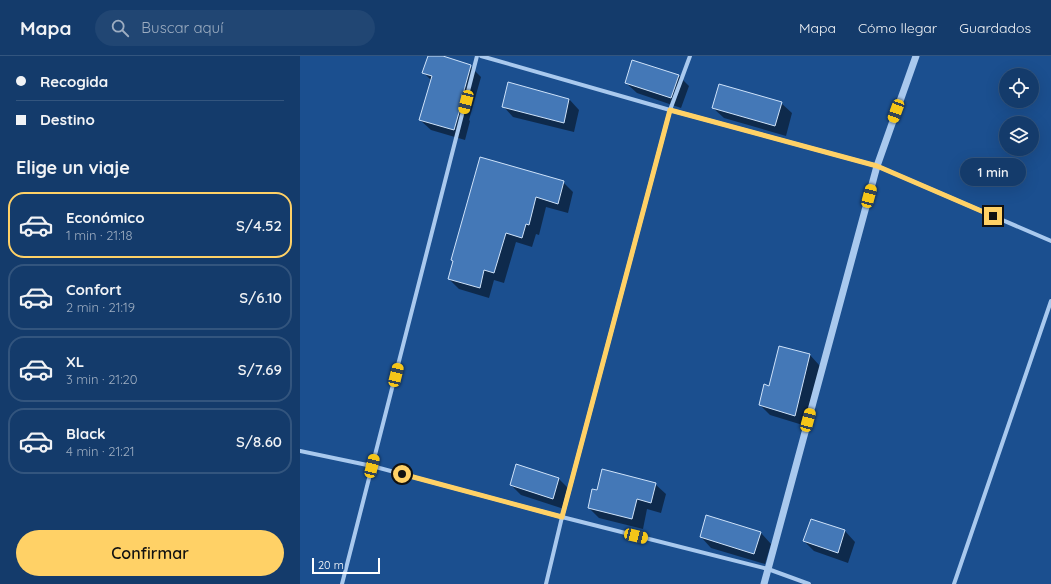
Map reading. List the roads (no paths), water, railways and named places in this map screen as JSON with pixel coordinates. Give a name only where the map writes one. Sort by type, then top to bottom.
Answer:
[{"type":"street","points":[[342,584],[477,56]]},
{"type":"street","points":[[481,56],[670,110],[877,166],[1051,241]]},
{"type":"street","points":[[546,584],[562,517],[670,110],[690,56]]},
{"type":"street","points":[[764,584],[877,166],[916,56]]},
{"type":"street","points":[[954,584],[1051,301]]},
{"type":"street","points":[[300,451],[372,466],[562,517],[768,569],[809,584]]}]
